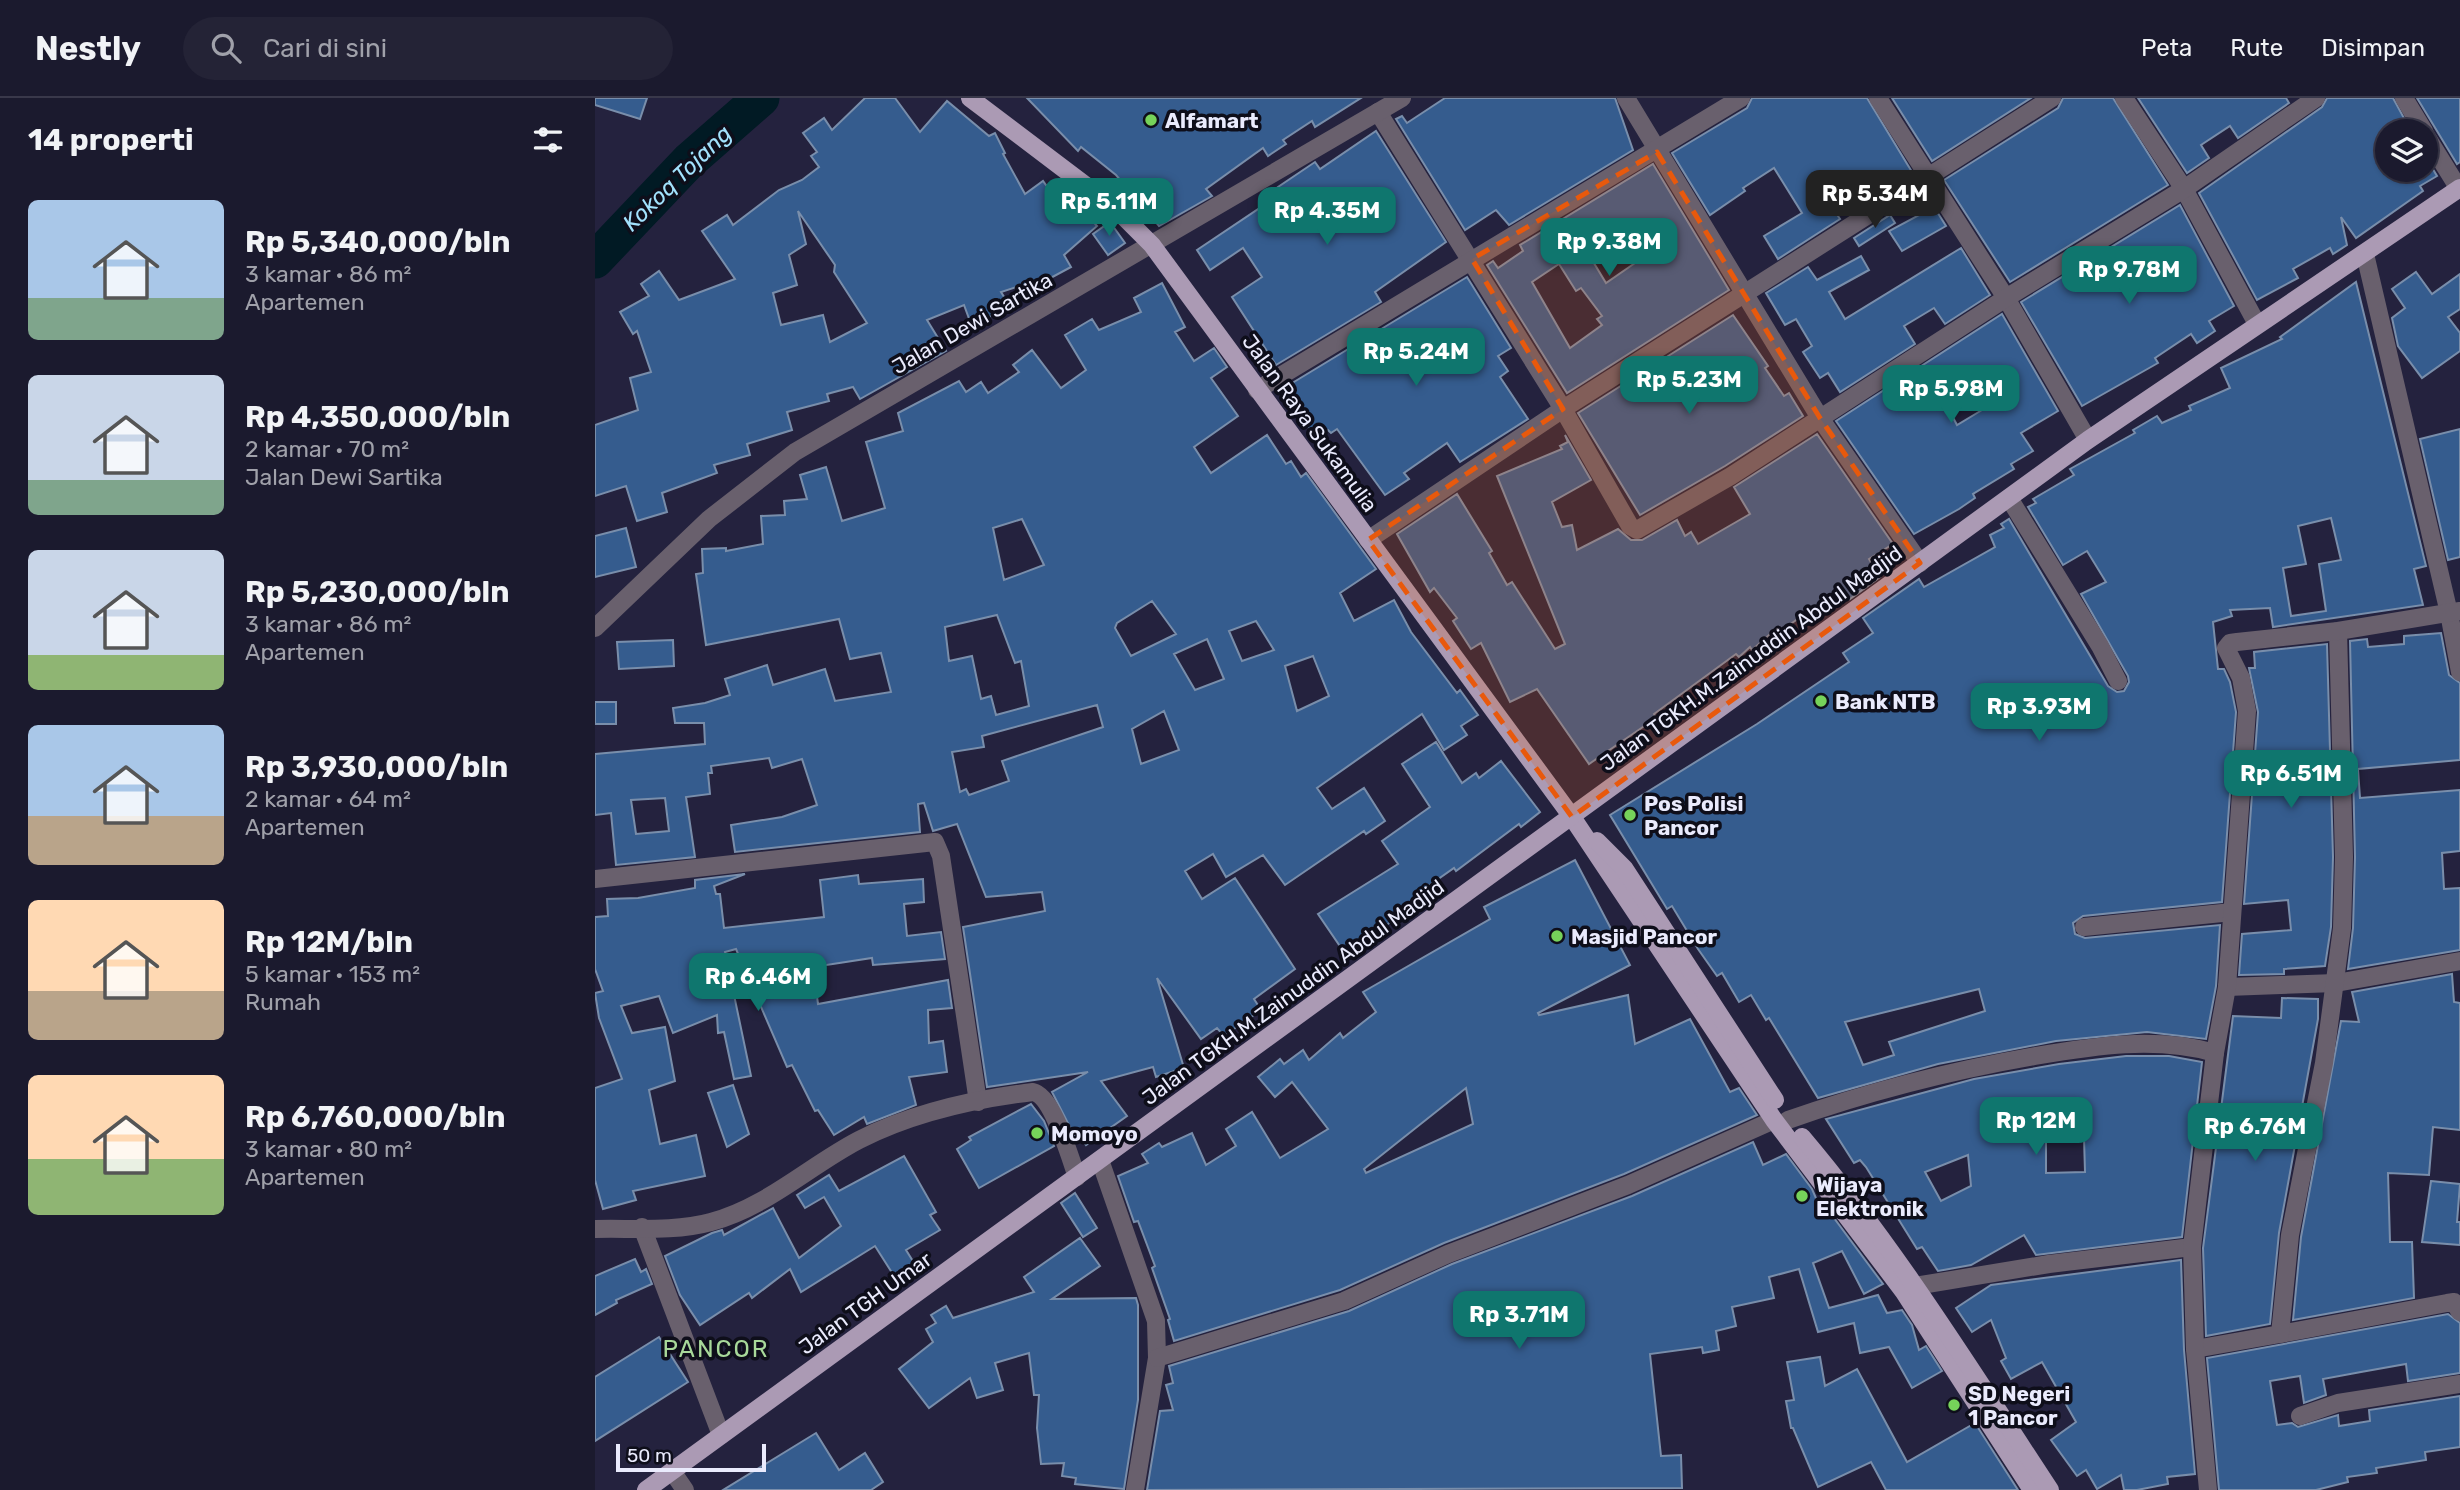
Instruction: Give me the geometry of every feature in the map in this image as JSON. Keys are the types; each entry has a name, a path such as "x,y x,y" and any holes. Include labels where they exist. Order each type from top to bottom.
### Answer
{"main road":[{"name":"Jalan Raya Sukamulia","path":"969,98 1114,206 1152,245 1572,817 1624,868 1781,1120 1835,1186"},
{"name":"Jalan TGKH.M.Zainuddin Abdul Madjid","path":"1077,1177 2088,440 2460,188"},
{"name":"Jalan TGH Umar","path":"646,1490 1077,1177"},
{"path":"1835,1186 1915,1286 2050,1490"},
{"path":"1835,1186 2032,1490"}],"street":[{"name":"Jalan Dewi Sartika","path":"595,628 670,554 769,470 1402,98"},
{"path":"1626,98 1821,418 1920,563"},
{"path":"1257,390 1472,259 1657,152 1741,98"},
{"path":"1878,98 2006,298 2088,440"},
{"path":"1368,540 1563,409 2052,98"},
{"path":"2124,98 2183,189 2257,324"},
{"path":"1378,112 1472,259 1630,526 1637,530 1731,476 2006,298 2183,189 2316,98"},
{"path":"2404,98 2417,119"},
{"path":"2438,153 2460,188"},
{"path":"2365,254 2455,612 2460,671"},
{"path":"2009,498 2100,646 2117,681"},
{"path":"2208,1490 2195,1349 2192,1247 2215,1053 2227,987 2247,711 2241,678 2226,649 2230,643 2338,631 2455,612"},
{"path":"2280,1334 2290,1235 2324,1063 2336,983 2344,889 2338,631"},
{"path":"595,878 935,842 941,856 978,1102"},
{"path":"2084,927 2232,912"},
{"path":"2227,987 2336,983 2460,961"},
{"path":"1157,1358 1344,1301 1448,1254 1628,1185 1781,1120 1907,1081 2102,1045 2172,1045 2215,1053"},
{"path":"595,1229 696,1226 727,1217 782,1191 859,1140 908,1120 978,1102 1023,1094 1040,1095 1050,1108 1077,1177"},
{"path":"1100,1160 1156,1321 1157,1358 1135,1490"},
{"path":"642,1227 721,1435"},
{"path":"1915,1286 2049,1264 2192,1247"},
{"path":"2195,1349 2447,1303 2454,1303 2460,1312"},
{"path":"2300,1416 2337,1403 2460,1384"},
{"path":"672,1471 685,1490"}],"highlighted area":[{"path":"1657,152 1820,418 1920,563 1572,817 1368,540 1563,409 1472,259"}],"building":[{"path":"595,98 647,98 640,119 595,105"},
{"path":"865,98 895,98 920,132 947,101 989,136 995,133 1025,194 1043,181 1066,213 1077,203 1097,226 1064,255 1071,267 1045,281 1044,278 1001,292 1008,303 991,316 971,324 964,305 927,320 946,351 860,399 853,387 827,394 829,401 787,412 792,430 747,444 750,455 714,465 717,473 662,493 667,512 637,521 626,486 595,496 595,425 638,410 630,378 651,372 637,331 633,334 620,312 649,296 641,284 659,271 679,300 735,279 702,231 727,215 733,225 779,190 802,180 819,167 811,156 817,152 803,133 824,118 832,130","holes":["798,211 835,265 834,272 867,323 830,342 823,315 781,325 773,293 797,285 789,255 806,244"]},
{"path":"1027,98 1361,98 1315,127 1312,121 1283,140 1286,144 1268,156 1263,148 1206,189 1212,196 1159,226 1116,175 1081,147 1078,151"},
{"path":"1445,98 1615,98 1633,150 1509,225 1496,210 1465,230 1396,119 1402,116 1407,123"},
{"path":"1752,98 1867,98 1912,172 1865,200 1854,183 1827,200 1840,219 1778,259 1764,236 1802,213 1774,168 1743,188 1745,191 1710,215 1672,153 1747,108"},
{"path":"1892,98 2031,98 1932,161"},
{"path":"2063,98 2113,98 2168,185 2010,282 1944,180 2058,108"},
{"path":"2138,98 2286,98 2289,103 2238,138 2230,126 2201,145 2209,158 2187,173"},
{"path":"2327,98 2393,98 2404,119 2375,119 2375,182 2427,182 2420,186 2423,191 2356,238 2341,217 2347,245 2333,254 2330,248 2293,269 2298,278 2257,300 2199,193 2322,107"},
{"path":"2417,98 2460,98 2460,162 2457,164 2438,133 2438,119 2430,119"},
{"path":"1376,131 1446,242 1375,292 1381,302 1276,365 1232,297 1262,277 1243,248 1210,270 1197,250 1282,193 1278,187 1315,162 1320,169"},
{"path":"1653,164 1729,290 1567,393 1487,265 1493,261 1498,268 1523,251 1520,245","holes":["1610,221 1635,263 1606,283 1580,240","1559,264 1576,291 1581,288 1602,316 1597,319 1602,325 1570,348 1532,282"]},
{"path":"2180,205 2234,306 2209,321 2215,331 2197,343 2191,334 2155,358 2158,363 2082,406 2021,302"},
{"path":"1934,207 1946,226 1902,251 1889,231"},
{"path":"1890,215 1895,223 1859,246 1854,238"},
{"path":"1110,222 1125,243 1108,255 1093,234"},
{"path":"1961,248 1990,295 1945,324 1934,308 1904,326 1915,344 1840,392 1828,373 1820,378 1803,352 1812,346 1796,319 1785,325 1766,293 1808,267 1817,280 1861,256 1869,270 1829,292 1845,319"},
{"path":"2416,272 2432,294 2460,274 2460,309 2448,317 2460,333 2460,351 2422,378 2398,346 2392,318 2405,308 2392,289"},
{"path":"1467,277 1511,348 1498,356 1508,371 1500,377 1528,419 1460,462 1447,443 1404,473 1409,479 1385,495 1337,429 1331,433 1328,430 1315,438 1284,388"},
{"path":"2356,282 2426,566 2414,569 2423,605 2273,627 2270,608 2230,610 2232,616 2213,622 2218,669 2224,669 2230,682 2236,712 2222,902 2083,916 2073,923 2075,934 2085,938 2220,925 2216,986 2206,1039 2147,1032 2056,1041 1938,1064 1818,1098 1769,1018 1766,1020 1751,995 1739,1002 1722,973 1717,976 1698,949 1672,906 1667,909 1610,815 1757,724 1849,662 1843,653 1873,633 1863,618 1919,579 1924,587 1995,547 1990,535 2004,528 2001,524 2009,519 2108,686 2117,692 2124,691 2129,682 2128,676 2081,594 2106,582 2087,551 2063,565 2028,507 2036,503 2033,499 2074,475 2070,469 2135,433 2133,430 2157,416 2162,423 2191,410 2189,406 2230,388 2221,368 2282,339 2280,337","holes":["2331,518 2341,560 2319,564 2326,611 2291,616 2283,568 2306,564 2298,526","1979,989 1985,1011 1889,1042 1894,1055 1863,1065 1845,1022"]},
{"path":"1162,283 1185,327 1175,332 1194,361 1214,348 1227,367 1211,378 1238,416 1194,447 1211,473 1267,435 1286,464 1291,461 1301,477 1306,473 1376,569 1340,593 1354,621 1394,600 1411,632 1457,693 1460,690 1478,715 1461,726 1467,735 1444,750 1422,714 1317,788 1332,809 1364,788 1385,821 1366,834 1364,831 1285,885 1263,855 1226,877 1213,854 1185,871 1202,899 1235,878 1295,969 1254,999 1261,1010 1224,1036 1217,1028 1201,1039 1157,978 1184,1068 1156,1077 1153,1067 1101,1081 1127,1116 1086,1145 1077,1133 1074,1135 1052,1092 1088,1072 987,1087 963,927 1045,911 1042,892 986,897 957,824 933,831 924,803 918,804 920,832 735,852 731,825 782,817 817,805 802,759 772,768 769,758 711,766 712,773 708,773 710,794 686,797 695,857 616,865 611,813 595,815 595,754 705,744 704,723 675,723 673,708 705,703 730,695 725,679 767,665 773,685 825,669 835,701 891,692 881,653 850,659 839,619 706,645 696,574 703,573 702,549 726,548 726,551 763,544 761,516 785,515 784,501 807,499 800,475 826,467 842,521 885,508 866,442 903,431 898,413 959,381 966,392 981,382 988,393 1019,372 1013,365 1032,350 1061,388 1086,370 1065,335 1092,319 1099,330 1141,312 1134,298","holes":["1022,519 1044,565 1004,580 993,528","1152,601 1176,634 1131,656 1115,628 1117,623","997,615 1015,663 1021,661 1029,706 996,715 991,696 981,699 972,656 949,661 945,627","1256,621 1274,650 1242,661 1229,631","1207,639 1224,679 1195,690 1174,654","1313,656 1329,696 1297,711 1285,666","1097,705 1103,727 1002,761 1009,781 969,795 966,789 960,792 952,752 984,747 982,736","1164,711 1179,750 1141,764 1132,729","665,798 669,831 636,834 631,800"]},
{"path":"2002,314 2058,411 2021,433 2033,451 2011,464 2014,469 1973,494 1975,498 1959,509 1914,534 1836,421","holes":["1964,370 1987,407 1957,425 1937,387"]},
{"path":"1733,315 1768,366 1765,368 1784,396 1789,393 1803,416 1725,466 1640,515 1578,413"},
{"path":"2460,429 2460,557 2448,560 2420,439"},
{"path":"1817,434 1893,544 1869,559 1880,577 1850,599 1846,593 1825,606 1822,602 1779,632 1777,628 1752,650 1750,647 1739,657 1736,654 1654,714 1656,718 1589,764 1537,689 1510,702 1481,643 1471,649 1453,621 1457,618 1434,588 1430,592 1397,534 1457,494 1492,551 1489,553 1507,585 1512,582 1555,649 1565,644 1497,476 1562,449 1560,446 1568,442 1565,435 1591,480 1552,502 1562,527 1572,525 1577,550 1618,529 1631,540 1642,540 1677,520 1685,536 1691,532 1698,544 1750,514 1734,487"},
{"path":"626,528 636,567 595,577 595,536"},
{"path":"2441,633 2449,675 2460,683 2460,760 2358,769 2360,798 2460,790 2460,851 2442,853 2444,889 2460,888 2460,950 2348,969 2353,928 2355,857 2350,641 2367,639 2368,647 2404,644 2404,636"},
{"path":"673,640 674,666 619,669 617,642"},
{"path":"2327,644 2333,857 2331,927 2325,966 2284,969 2284,974 2239,975 2242,934 2291,930 2288,900 2244,904 2258,712 2249,668 2255,668 2254,652"},
{"path":"595,702 616,702 616,724 595,724"},
{"path":"1436,742 1462,783 1476,773 1479,778 1501,761 1540,812 1521,827 1519,824 1456,871 1454,868 1417,894 1421,900 1412,906 1414,910 1393,924 1392,921 1346,955 1318,914 1398,864 1382,841 1430,807 1402,764"},
{"path":"1575,860 1630,965 1538,1013 1539,1015 1628,995 1635,1044 1690,1019 1730,1092 1739,1088 1757,1115 1624,1174 1444,1243 1340,1290 1174,1341 1168,1320 1170,1319 1152,1268 1155,1266 1138,1221 1134,1222 1118,1176 1148,1163 1142,1154 1159,1143 1162,1147 1192,1133 1206,1165 1236,1146 1226,1129 1252,1112 1280,1158 1328,1129 1292,1082 1275,1097 1258,1077 1280,1059 1284,1064 1303,1050 1309,1060 1340,1033 1343,1038 1376,1012 1363,992 1490,919 1484,907","holes":["1466,1088 1473,1124 1366,1173 1364,1169"]},
{"path":"745,874 714,886 716,894 720,894 724,928 824,917 820,880 858,875 859,884 923,879 924,902 904,904 907,936 941,932 945,959 873,965 872,958 813,967 818,1004 948,980 952,1008 928,1010 929,1043 943,1041 947,1072 909,1077 916,1105 867,1124 864,1117 834,1135 818,1110 815,1111 792,1065 787,1067 736,949 725,952 751,1076 734,1079 724,1032 718,1033 717,1015 673,1033 659,996 621,1006 632,1033 665,1027 675,1081 649,1090 660,1144 696,1135 705,1176 633,1191 636,1200 603,1209 595,1180 595,1088 622,1079 599,1018 595,993 603,991 595,969 595,917 608,916 607,899 638,898 695,888 695,880"},
{"path":"2452,974 2454,1002 2460,1003 2460,1130 2433,1127 2429,1175 2388,1173 2390,1242 2412,1242 2414,1298 2293,1320 2301,1237 2341,1021 2359,1022 2352,992"},
{"path":"2282,998 2318,999 2318,1019 2279,1233 2270,1324 2206,1336 2203,1248 2233,1016 2281,1018"},
{"path":"2126,1056 2169,1056 2202,1062 2182,1237 2036,1255 2024,1235 1971,1265 1938,1271 1922,1247 1917,1249 1866,1167 1860,1160 1854,1163 1826,1119 1974,1079 2059,1064","holes":["2084,1138 2085,1172 2046,1173 2046,1139","1968,1155 1971,1186 1941,1201 1925,1172"]},
{"path":"733,1085 749,1134 727,1147 708,1093"},
{"path":"1031,1104 1044,1121 1054,1146 979,1188 957,1149 971,1140 969,1137"},
{"path":"1753,1142 1763,1165 1786,1154 1812,1189 1823,1214 1828,1210 1883,1284 1864,1294 1842,1251 1813,1263 1829,1308 1878,1295 1887,1313 1902,1310 1912,1325 1919,1350 1926,1346 1942,1371 1912,1388 1889,1347 1860,1353 1854,1323 1818,1332 1799,1269 1769,1277 1774,1298 1732,1307 1736,1326 1716,1331 1719,1350 1703,1353 1702,1347 1650,1354 1661,1456 1681,1455 1682,1488 1147,1490 1160,1411 1173,1410 1166,1385 1173,1383 1169,1366 1349,1311 1452,1264 1632,1196"},
{"path":"904,1156 936,1212 930,1215 940,1230 906,1250 916,1266 896,1279 875,1246 801,1292 790,1269 752,1298 749,1293 700,1325 680,1295 665,1256 712,1233 722,1230 724,1235 773,1208 799,1258 841,1226 824,1197 805,1208 797,1195 829,1175 839,1191"},
{"path":"2431,1181 2460,1184 2457,1222 2460,1222 2460,1245 2422,1242"},
{"path":"1075,1193 1097,1228 1083,1237 1061,1203"},
{"path":"1080,1238 1100,1266 1052,1299 1136,1298 1138,1305 1138,1400 1124,1489 1075,1484 1076,1478 1062,1476 1064,1463 1041,1464 1037,1428 1039,1395 1034,1395 1029,1353 995,1363 1003,1390 977,1398 970,1378 929,1408 899,1369 933,1342 926,1329 936,1323 931,1315 946,1306 953,1318 1034,1292 1024,1277"},
{"path":"635,1259 641,1272 646,1269 652,1284 616,1300 617,1303 595,1315 595,1276"},
{"path":"2181,1260 2184,1350 2195,1474 2167,1477 2168,1484 2137,1490 2124,1490 2121,1475 2097,1489 2086,1470 2077,1476 2051,1440 2076,1422 2042,1362 2011,1379 2001,1361 2006,1358 1991,1320 1972,1332 1956,1308 1991,1285"},
{"path":"2448,1314 2460,1323 2460,1373 2408,1381 2406,1364 2323,1379 2326,1395 2304,1403 2300,1376 2270,1381 2277,1425 2292,1423 2298,1427 2338,1415 2339,1426 2370,1421 2369,1410 2460,1396 2460,1447 2425,1452 2426,1460 2376,1468 2377,1473 2347,1477 2348,1482 2316,1490 2219,1490 2207,1358"},
{"path":"659,1337 688,1382 595,1441 595,1377"},
{"path":"1820,1357 1825,1386 1857,1369 1907,1462 1975,1423 2018,1490 1886,1490 1871,1462 1818,1487 1791,1428 1786,1401 1794,1400 1787,1362"},
{"path":"816,1433 839,1470 865,1453 883,1482 871,1490 723,1490"}],"waterway":[{"name":"Kokoq Tojang","path":"595,260 689,161 761,98"}],"place":[{"name":"Alfamart","path":"1151,120"},
{"name":"Bank NTB","path":"1821,701"},
{"name":"Pos Polisi Pancor","path":"1630,815"},
{"name":"Masjid Pancor","path":"1557,936"},
{"name":"Momoyo","path":"1037,1133"},
{"name":"Wijaya Elektronik","path":"1802,1196"},
{"name":"SD Negeri 1 Pancor","path":"1954,1405"}],"district":[{"name":"PANCOR","path":"716,1349"}]}
